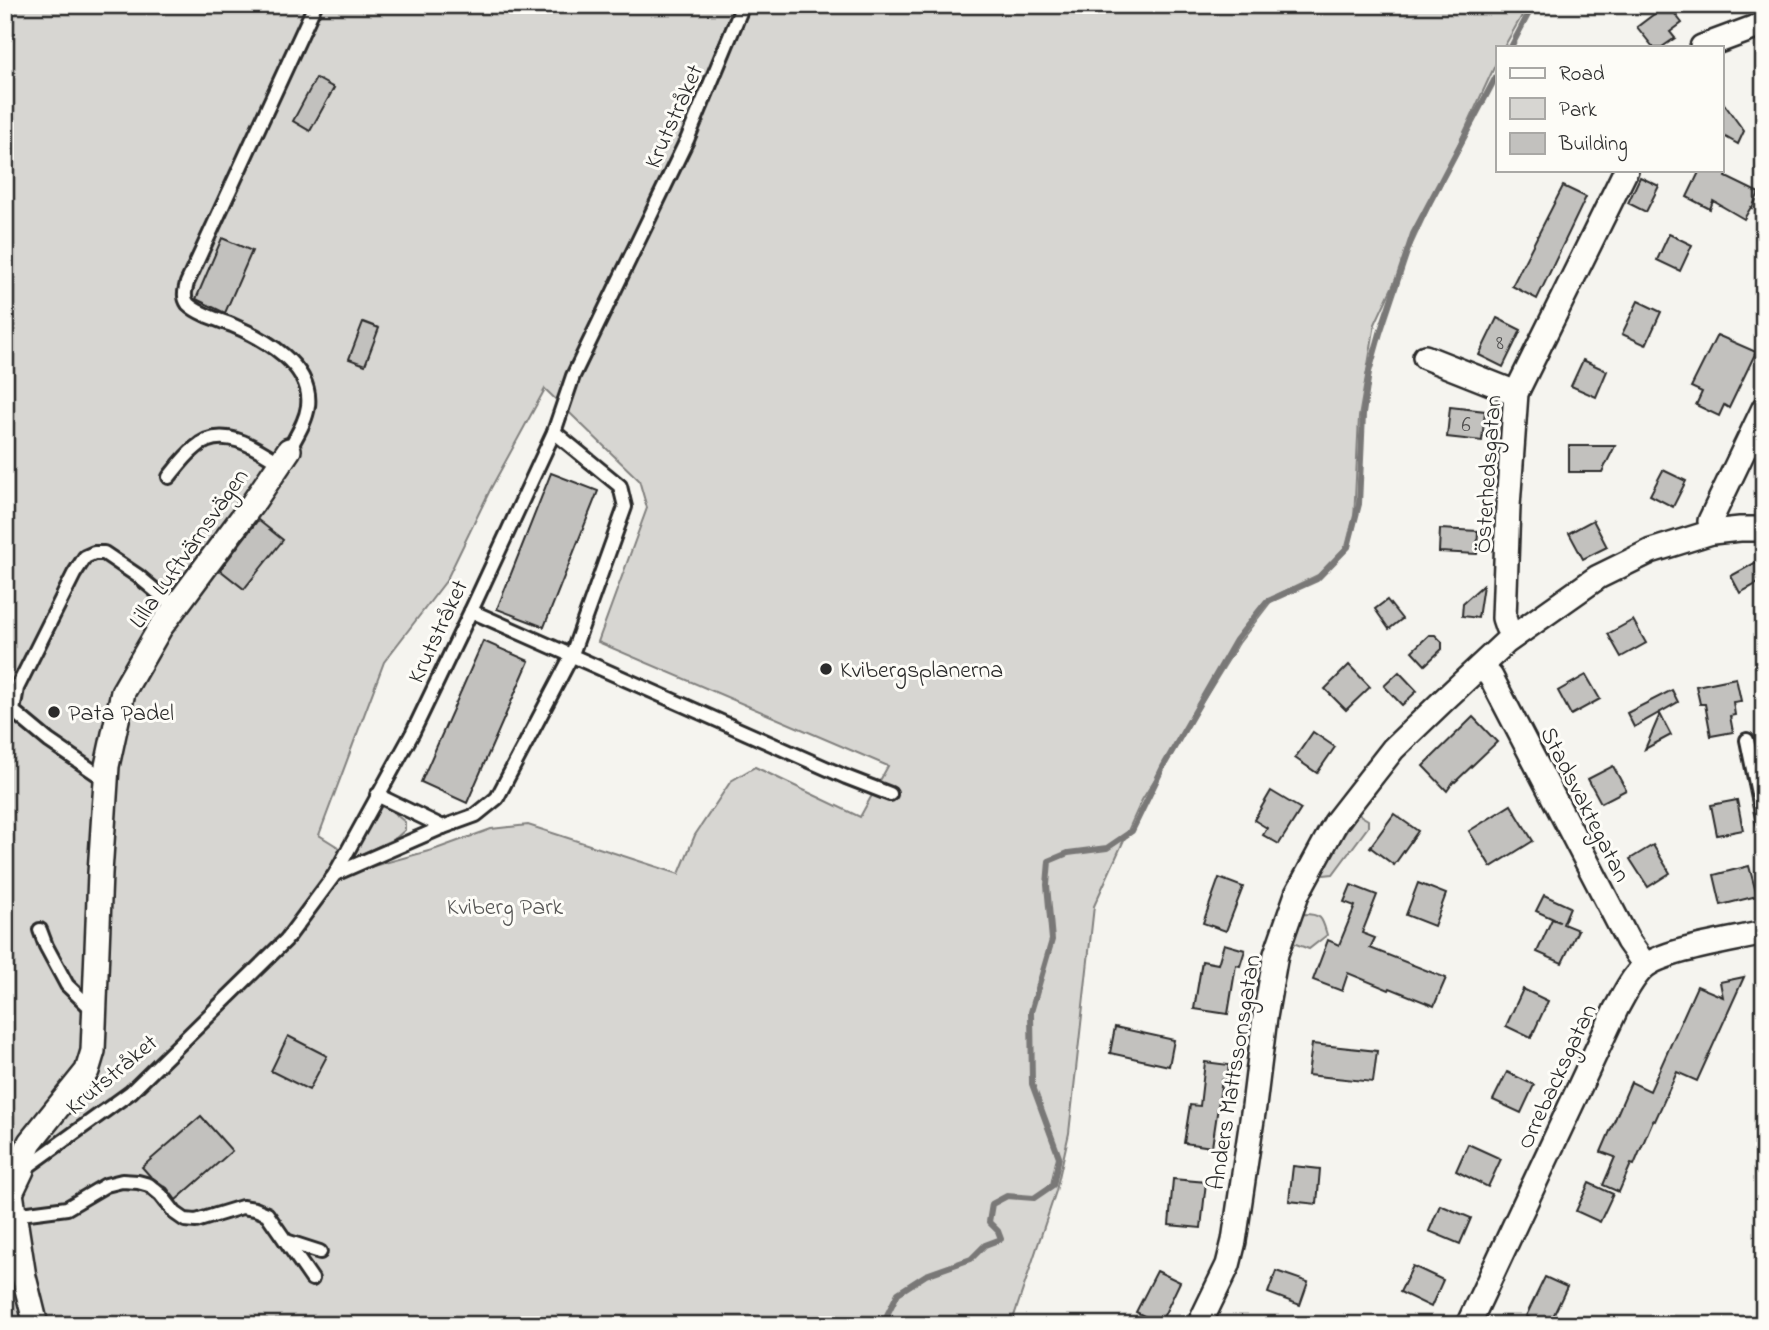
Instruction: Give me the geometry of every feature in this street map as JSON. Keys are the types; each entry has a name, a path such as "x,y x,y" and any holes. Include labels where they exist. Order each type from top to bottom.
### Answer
{"street":[{"path":"1705,46 1764,24"},
{"name":"Österhedsgatan","path":"1515,635 1507,627 1504,618 1516,393 1625,172"},
{"path":"1425,357 1516,393"},
{"path":"1712,531 1710,521 1764,408"},
{"name":"Lilla Luftvärnsvägen","path":"11,1191 30,1142 86,1071 93,1051 107,765 123,692 160,628 285,456"},
{"name":"Anders Mattssonsgatan","path":"1199,1325 1228,1265 1234,1241 1276,954 1297,894 1336,822 1393,749 1481,666 1515,635 1598,577 1651,551 1712,531 1764,528"},
{"name":"Stadsvaktegatan","path":"1481,666 1491,677 1628,941 1645,965"},
{"path":"1645,965 1672,953 1764,933"},
{"name":"Orrebacksgatan","path":"1468,1325 1616,1009 1634,977 1645,965"},
{"path":"11,1191 24,1277 36,1325"}],"lane":[{"name":"Lilla Luftvärnsvägen","path":"285,456 305,419 309,402 306,386 297,368 273,345 236,326 204,314 188,303 184,295 315,5"},
{"name":"Krutstråket","path":"11,1191 131,1092 286,940 335,874 412,734 471,611 554,432 573,376 687,140 743,5"},
{"path":"335,874 476,815 497,798 571,657 625,507 620,486 554,432"},
{"path":"169,477 196,447 208,439 227,437 285,456"},
{"path":"106,780 49,741 13,711 17,688 85,557 104,553 138,576 175,607"},
{"path":"471,611 571,657 890,794"},
{"path":"1746,740 1764,823"},
{"path":"377,795 443,827"},
{"path":"40,930 67,985 95,1012"},
{"path":"11,1191 67,1208 106,1185 122,1181 138,1182 149,1185 185,1220 197,1221 243,1207 255,1209 267,1214 312,1279"},
{"path":"286,1241 320,1252"}],"green space":[{"name":"Kviberg Park","path":"5,5 1528,5 1505,46 1496,46 1496,63 1375,324 1359,417 1354,520 1348,544 1318,575 1276,595 1239,643 1142,800 1094,906 1069,1133 1056,1191 1011,1325 5,1325","holes":["545,389 639,480 647,508 598,642 888,766 860,817 755,767 731,781 695,835 679,874 528,825 491,829 436,849 370,867 319,835 384,662 446,581 491,488"]},
{"path":"379,801 405,822 405,830 396,838 356,857 353,850"},
{"path":"1358,814 1368,820 1368,827 1333,874 1324,875 1322,868"},
{"path":"1303,914 1320,918 1327,935 1309,949 1293,943"}],"building":[{"path":"1666,5 1682,23 1670,32 1675,38 1663,46 1652,46 1637,27"},
{"path":"316,78 334,88 310,131 293,121"},
{"path":"1724,104 1744,131 1738,144 1724,136"},
{"path":"1699,172 1722,172 1727,174 1726,177 1759,193 1744,219 1713,201 1710,209 1687,197"},
{"path":"1640,177 1659,186 1646,212 1628,203"},
{"path":"1563,186 1586,197 1537,299 1512,286"},
{"path":"1669,234 1692,245 1680,271 1657,260"},
{"path":"222,238 252,251 225,313 196,299"},
{"path":"1638,301 1661,312 1646,345 1622,334"},
{"path":"1497,318 1521,330 1503,367 1479,355"},
{"path":"363,322 379,328 365,365 349,359"},
{"path":"1717,335 1756,352 1729,408 1724,405 1719,416 1696,405 1702,392 1691,387"},
{"path":"1583,360 1607,371 1596,397 1571,386"},
{"path":"1450,407 1485,411 1482,441 1447,437"},
{"path":"1569,446 1615,446 1602,472 1569,472"},
{"path":"1663,470 1686,481 1673,507 1650,495"},
{"path":"551,473 598,491 544,627 497,609"},
{"path":"258,520 283,540 244,589 220,570"},
{"path":"1593,520 1607,547 1583,559 1569,533"},
{"path":"1440,529 1478,531 1477,554 1439,552"},
{"path":"1764,558 1764,580 1740,593 1731,576"},
{"path":"1483,585 1478,618 1462,616 1463,603"},
{"path":"1387,600 1402,619 1389,629 1375,609"},
{"path":"1633,620 1646,643 1621,657 1608,634"},
{"path":"1429,635 1435,635 1442,642 1442,649 1425,665 1412,651"},
{"path":"483,641 529,661 467,803 421,782"},
{"path":"1349,665 1370,687 1346,710 1325,689"},
{"path":"1399,672 1417,691 1402,705 1384,686"},
{"path":"1586,675 1600,699 1571,715 1558,691"},
{"path":"1736,678 1741,701 1733,702 1735,715 1730,716 1733,732 1711,736 1705,704 1700,704 1696,686"},
{"path":"1672,690 1678,702 1634,727 1627,713"},
{"path":"1660,714 1671,735 1645,749"},
{"path":"1473,717 1497,742 1454,781 1447,791 1423,766"},
{"path":"1313,732 1335,747 1317,773 1295,758"},
{"path":"1613,766 1626,790 1601,803 1588,779"},
{"path":"1271,791 1301,809 1279,844 1263,835 1267,828 1254,820"},
{"path":"1737,800 1743,830 1717,835 1711,805"},
{"path":"1511,805 1533,841 1491,867 1469,831"},
{"path":"1394,814 1418,831 1394,865 1370,847"},
{"path":"1653,845 1670,873 1648,887 1630,859"},
{"path":"1749,866 1757,896 1721,905 1714,875"},
{"path":"1219,878 1243,887 1226,931 1203,923"},
{"path":"1418,883 1446,894 1434,926 1406,915"},
{"path":"1351,885 1377,895 1362,933 1375,938 1370,948 1446,978 1434,1006 1348,973 1342,991 1313,980 1328,940 1339,945 1355,906 1344,902"},
{"path":"1544,895 1570,907 1563,924 1578,930 1562,963 1537,952 1552,919 1560,922 1536,911"},
{"path":"1224,944 1245,950 1240,966 1236,965 1228,1014 1194,1009 1202,961 1218,964"},
{"path":"1744,977 1697,1081 1677,1072 1619,1192 1603,1185 1615,1157 1601,1152 1631,1082 1650,1091 1697,986 1723,997 1720,982"},
{"path":"1523,989 1548,1001 1531,1038 1506,1026"},
{"path":"1115,1027 1174,1040 1169,1066 1110,1053"},
{"path":"288,1036 327,1056 309,1090 271,1071"},
{"path":"1312,1044 1377,1051 1373,1082 1308,1075"},
{"path":"1205,1062 1229,1065 1227,1080 1222,1080 1212,1147 1184,1143 1190,1105 1200,1106"},
{"path":"1507,1072 1534,1085 1521,1113 1493,1100"},
{"path":"201,1116 232,1151 176,1200 167,1188 142,1167"},
{"path":"1468,1144 1501,1159 1488,1187 1456,1171"},
{"path":"1293,1166 1320,1169 1317,1204 1289,1201"},
{"path":"1173,1179 1206,1182 1201,1228 1169,1225"},
{"path":"1589,1183 1613,1194 1600,1222 1576,1211"},
{"path":"1440,1205 1471,1218 1460,1244 1429,1231"},
{"path":"1413,1266 1443,1280 1431,1307 1400,1292"},
{"path":"1157,1271 1180,1282 1160,1324 1136,1312"},
{"path":"1276,1271 1308,1282 1300,1305 1268,1293"},
{"path":"1545,1277 1567,1287 1549,1325 1526,1316"}],"waterway":[{"path":"1512,46 1533,5"},
{"path":"902,1325 887,1315 898,1293 926,1275 971,1259 985,1245 1001,1239 998,1231 989,1222 992,1204 1007,1196 1034,1198 1053,1185 1059,1157 1032,1084 1031,1012 1052,940 1047,885 1049,861 1068,853 1107,848 1132,831 1163,767 1236,640 1266,602 1317,579 1348,547 1359,504 1363,414 1369,372 1380,333 1413,234 1496,77"}],"place":[{"name":"Kvibergsplanerna","path":"826,669"},
{"name":"Pata Padel","path":"54,712"}]}
